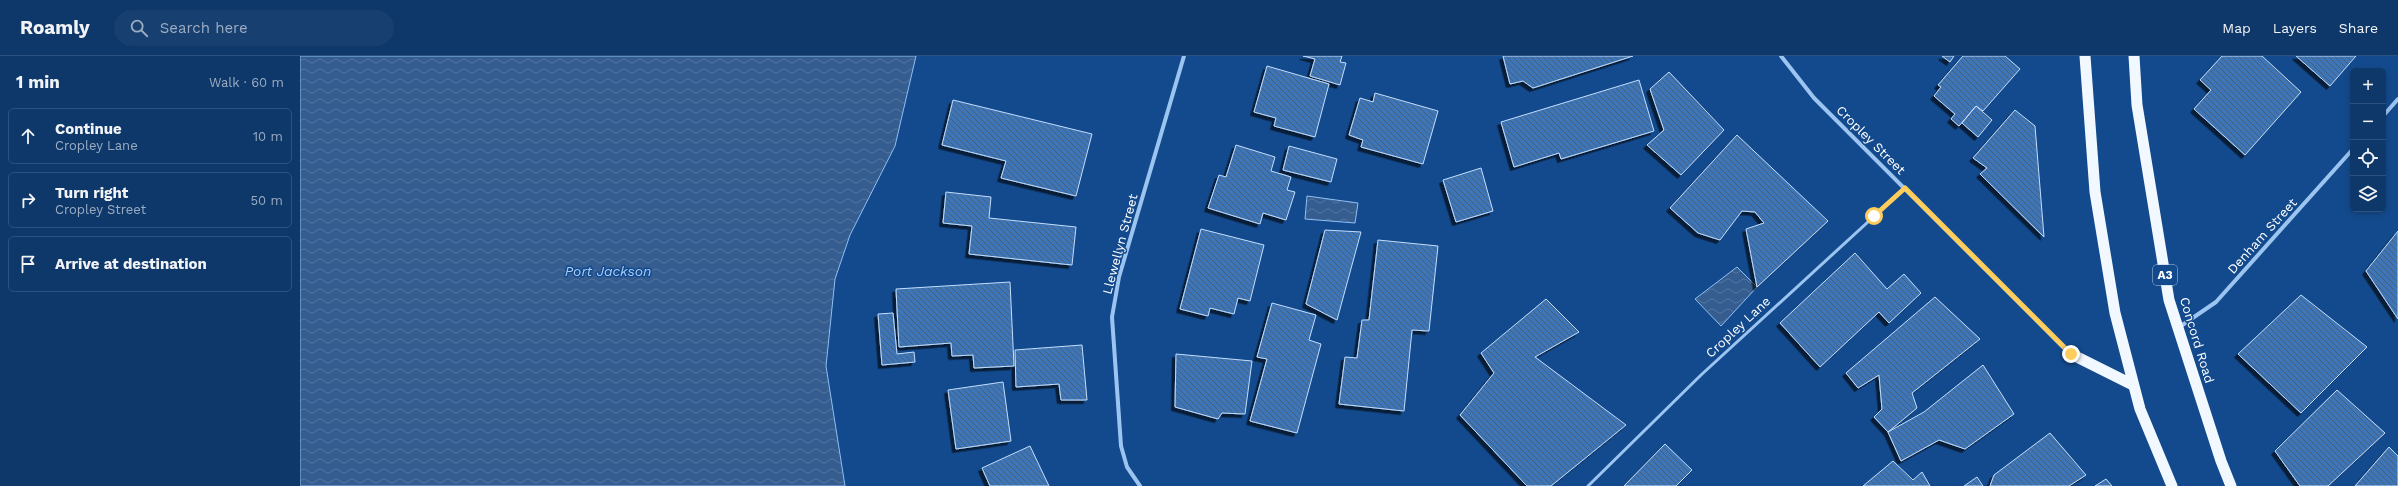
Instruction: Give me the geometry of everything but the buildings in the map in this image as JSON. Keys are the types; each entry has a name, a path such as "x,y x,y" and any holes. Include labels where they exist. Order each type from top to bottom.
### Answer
{"highway":[{"path":"2085,56 2095,192 2115,313 2140,409 2172,486"},
{"name":"Concord Road","path":"2134,56 2140,120 2169,300 2221,461 2231,486"},
{"path":"2071,354 2134,384"}],"street":[{"name":"Llewellyn Street","path":"1140,486 1127,467 1121,446 1112,317 1119,277 1184,56"},
{"name":"Cropley Street","path":"1781,56 1814,98 2071,354"},
{"path":"2386,113 2398,99"},
{"name":"Denham Street","path":"2178,328 2216,302 2350,152"}],"lane":[{"name":"Cropley Lane","path":"1588,486 1701,375 1905,188"}],"water":[{"name":"Port Jackson","path":"300,56 916,56 895,146 850,235 835,279 826,366 845,486 300,486"},
{"path":"1307,196 1358,203 1355,223 1305,219"},
{"path":"1737,267 1757,287 1721,326 1695,299"}],"route":[{"path":"1874,216 1905,188 2071,354"}]}
